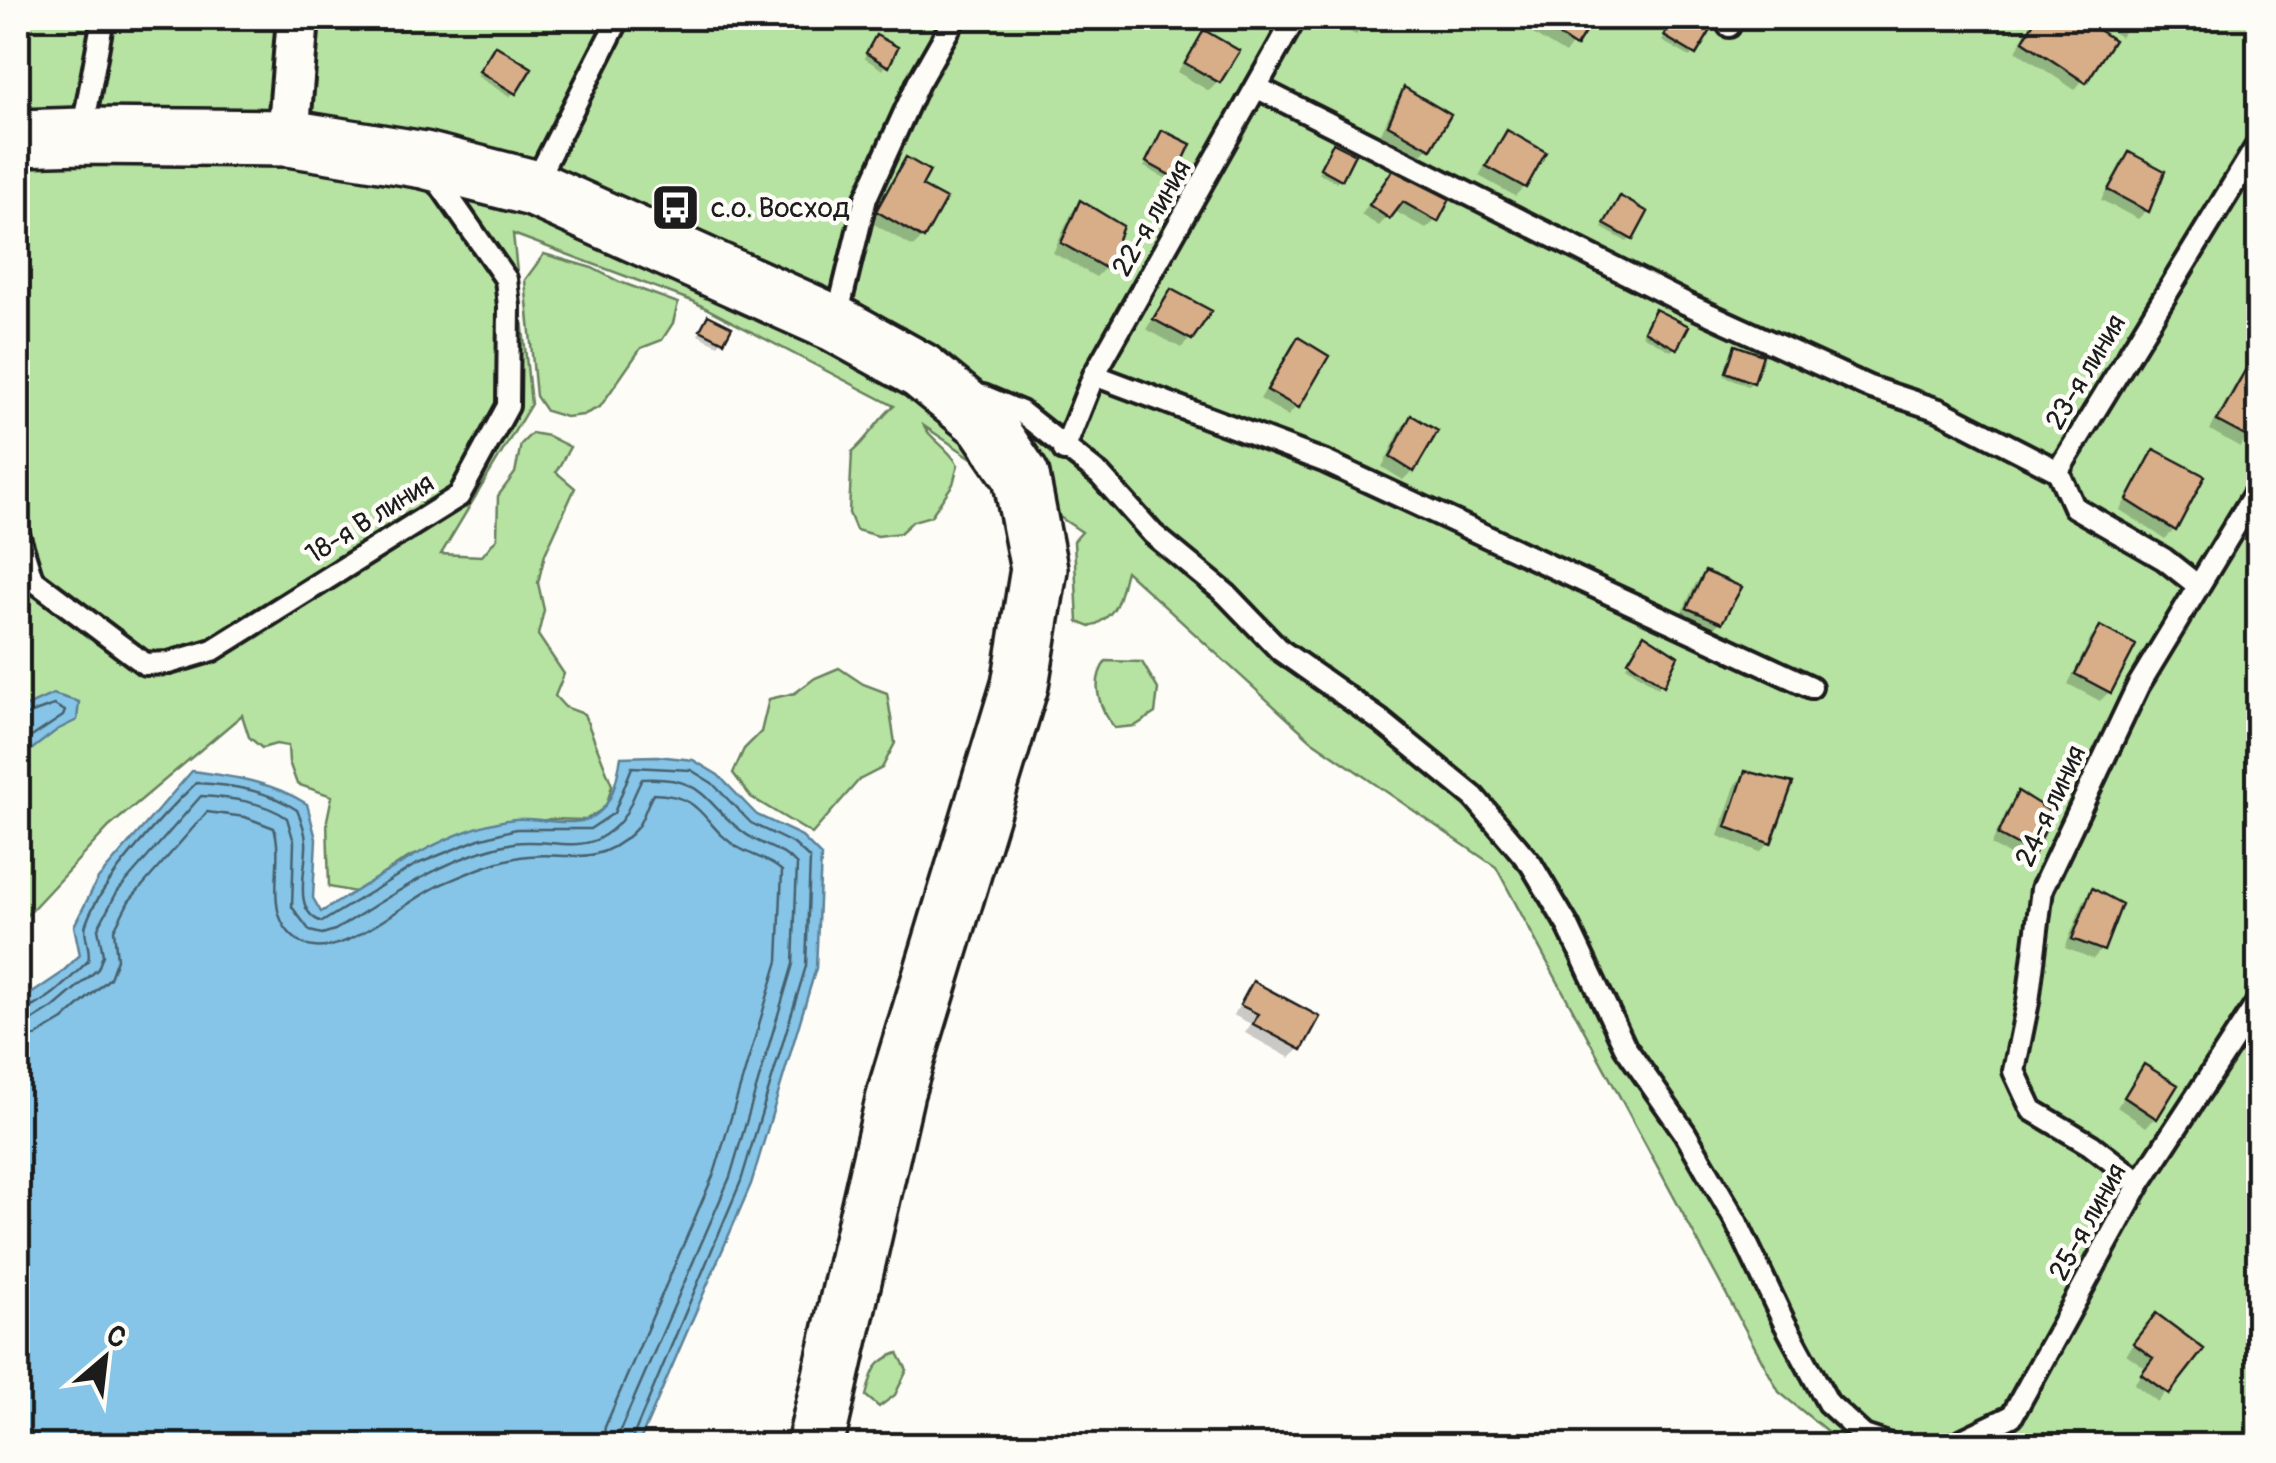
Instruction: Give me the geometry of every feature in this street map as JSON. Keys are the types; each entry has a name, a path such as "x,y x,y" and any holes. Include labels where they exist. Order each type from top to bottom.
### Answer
{"street":[{"path":"288,138 298,18"},
{"path":"18,138 288,138 424,160 532,188 836,324 921,370 985,424 1021,476 1039,568 1020,685 896,1092 819,1431"}],"lane":[{"path":"82,136 103,18"},
{"path":"532,188 619,18"},
{"path":"836,324 866,198 918,84 955,18"},
{"name":"22-я линия","path":"1064,450 1094,375 1296,18"},
{"path":"1258,88 1687,304 1869,387 1939,410 2058,470"},
{"name":"23-я линия","path":"2197,585 2164,558 2074,507 2058,470 2258,144"},
{"name":"18-я В линия","path":"18,534 32,579 145,664 169,663 213,650 459,496 508,406 509,306 506,279 424,160"},
{"path":"921,370 1021,412 1100,475 1152,534 1226,594 1280,650 1381,721 1474,796 1531,864 1568,926 1625,1047 1686,1133 1736,1221 1828,1403 1864,1436 1894,1446"},
{"path":"1094,375 1326,462 1811,687"},
{"name":"24-я линия","path":"2140,1183 2091,1145 2032,1110 2014,1071 2028,1002 2042,889 2138,686 2258,488"},
{"name":"25-я линия","path":"1950,1446 2012,1416 2140,1183 2258,1002"}],"green space":[{"path":"18,18 2258,18 2258,1445 1844,1445 1779,1392 1496,867 1311,740 1126,571 1116,605 1107,617 1090,627 1078,622 1074,541 1082,532 924,426 958,465 953,484 931,516 913,521 900,533 878,536 856,530 849,513 852,452 894,406 692,301 513,234 531,404 441,554 482,556 497,538 498,496 515,473 521,444 532,433 570,447 556,472 575,488 545,554 538,583 544,610 538,635 564,674 555,696 565,707 584,714 612,785 606,807 585,820 550,819 411,856 355,892 329,887 327,820 332,796 297,784 288,746 262,748 249,737 242,715 109,827 26,916 18,836"},
{"path":"544,254 592,268 678,303 673,323 662,340 641,348 600,407 583,415 566,417 546,411 536,396 525,280"},
{"path":"1106,661 1142,662 1158,689 1155,713 1135,726 1115,728 1098,695 1098,678"},
{"path":"839,668 863,684 887,693 895,743 882,768 859,780 812,834 751,797 733,773 744,749 761,732 769,699 795,693 815,678"},
{"path":"898,1353 907,1370 895,1395 879,1407 866,1396 870,1380 879,1364"}],"water":[{"path":"53,694 79,702 77,720 18,760 18,710"},
{"path":"621,757 693,760 718,775 757,815 800,835 821,856 816,968 751,1184 638,1445 18,1445 18,1000 59,975 80,955 74,926 98,879 192,771 266,785 307,804 316,839 313,898 321,912 414,856 464,832 515,819 569,822 594,816 612,794"}],"building":[{"path":"1349,18 1372,18 1367,27"},
{"path":"1531,18 1594,18 1576,47"},
{"path":"1674,18 1696,18 1713,27 1696,55 1664,36"},
{"path":"2036,18 2080,18 2114,40 2086,83 2023,41"},
{"path":"2112,18 2138,18 2131,29"},
{"path":"1204,30 1240,51 1220,83 1185,63"},
{"path":"876,35 898,47 889,67 866,53"},
{"path":"495,45 532,68 516,94 479,71"},
{"path":"1404,87 1451,115 1431,149 1388,125"},
{"path":"1162,130 1191,144 1175,178 1146,162"},
{"path":"1507,130 1546,152 1526,188 1486,166"},
{"path":"1333,143 1355,154 1342,180 1320,168"},
{"path":"2129,152 2165,171 2149,212 2108,190"},
{"path":"906,157 930,171 922,186 946,199 924,239 876,211"},
{"path":"1394,168 1450,199 1438,222 1403,202 1390,219 1369,205"},
{"path":"1620,196 1648,212 1633,240 1604,224"},
{"path":"1080,200 1123,226 1107,269 1061,243"},
{"path":"1171,289 1212,311 1192,340 1153,319"},
{"path":"1655,309 1689,326 1677,349 1644,331"},
{"path":"708,315 732,327 724,342 700,330"},
{"path":"1298,337 1329,356 1299,408 1267,390"},
{"path":"1735,345 1763,355 1754,383 1726,372"},
{"path":"2247,367 2258,373 2258,426 2251,439 2217,421"},
{"path":"1411,415 1438,431 1414,472 1390,457"},
{"path":"2154,449 2205,476 2176,531 2127,500"},
{"path":"1705,571 1742,587 1722,623 1687,608"},
{"path":"2100,626 2136,645 2111,693 2075,674"},
{"path":"1644,634 1678,656 1664,686 1628,661"},
{"path":"1745,771 1793,783 1771,844 1726,827"},
{"path":"2018,791 2053,813 2034,854 1998,835"},
{"path":"2092,888 2122,904 2104,951 2072,939"},
{"path":"1253,981 1320,1017 1302,1050 1253,1024 1258,1014 1240,1005"},
{"path":"2144,1064 2178,1085 2157,1119 2124,1097"},
{"path":"2156,1313 2204,1349 2169,1394 2141,1374 2153,1358 2133,1343"}],"place":[{"name":"с.о. Восход","path":"676,208"}]}
